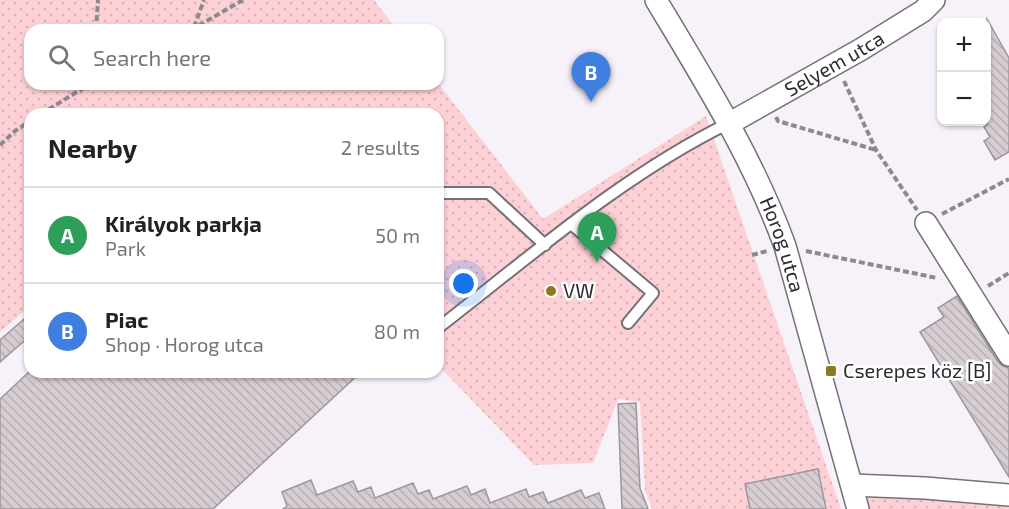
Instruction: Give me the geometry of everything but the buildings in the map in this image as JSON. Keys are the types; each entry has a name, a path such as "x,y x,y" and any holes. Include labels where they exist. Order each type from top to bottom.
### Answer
{"street":[{"name":"Horog utca","path":"656,0 730,123 771,206 785,246 858,509"},
{"name":"Selyem utca","path":"730,123 836,64 923,11 934,0"},
{"path":"926,223 1009,356"},
{"path":"852,485 1009,495"}],"lane":[{"path":"444,323 571,224 698,138 730,123"},
{"path":"444,193 489,193 545,245"},
{"path":"571,224 653,293 628,323"}],"path":[{"path":"96,24 98,0"},
{"path":"196,24 204,0"},
{"path":"202,24 243,0"},
{"path":"836,64 876,150 926,223 1009,179"},
{"path":"51,108 80,90"},
{"path":"768,103 778,121 876,150"},
{"path":"0,145 24,125"},
{"path":"752,255 785,246 964,283"},
{"path":"1001,278 1009,280"}],"shaded area":[{"path":"0,0 374,0 392,24 24,24 24,90 443,90 543,219 706,116 841,509 652,509 645,490 640,402 618,399 593,463 534,465 444,371 444,108 24,108 24,311 0,332"},
{"path":"852,485 1009,495 1009,509 858,509"}],"place":[{"name":"Piac","path":"591,102"},
{"name":"Királyok parkja","path":"597,262"},
{"name":"VW","path":"551,291"},
{"name":"Cserepes köz [B]","path":"831,371"}]}
